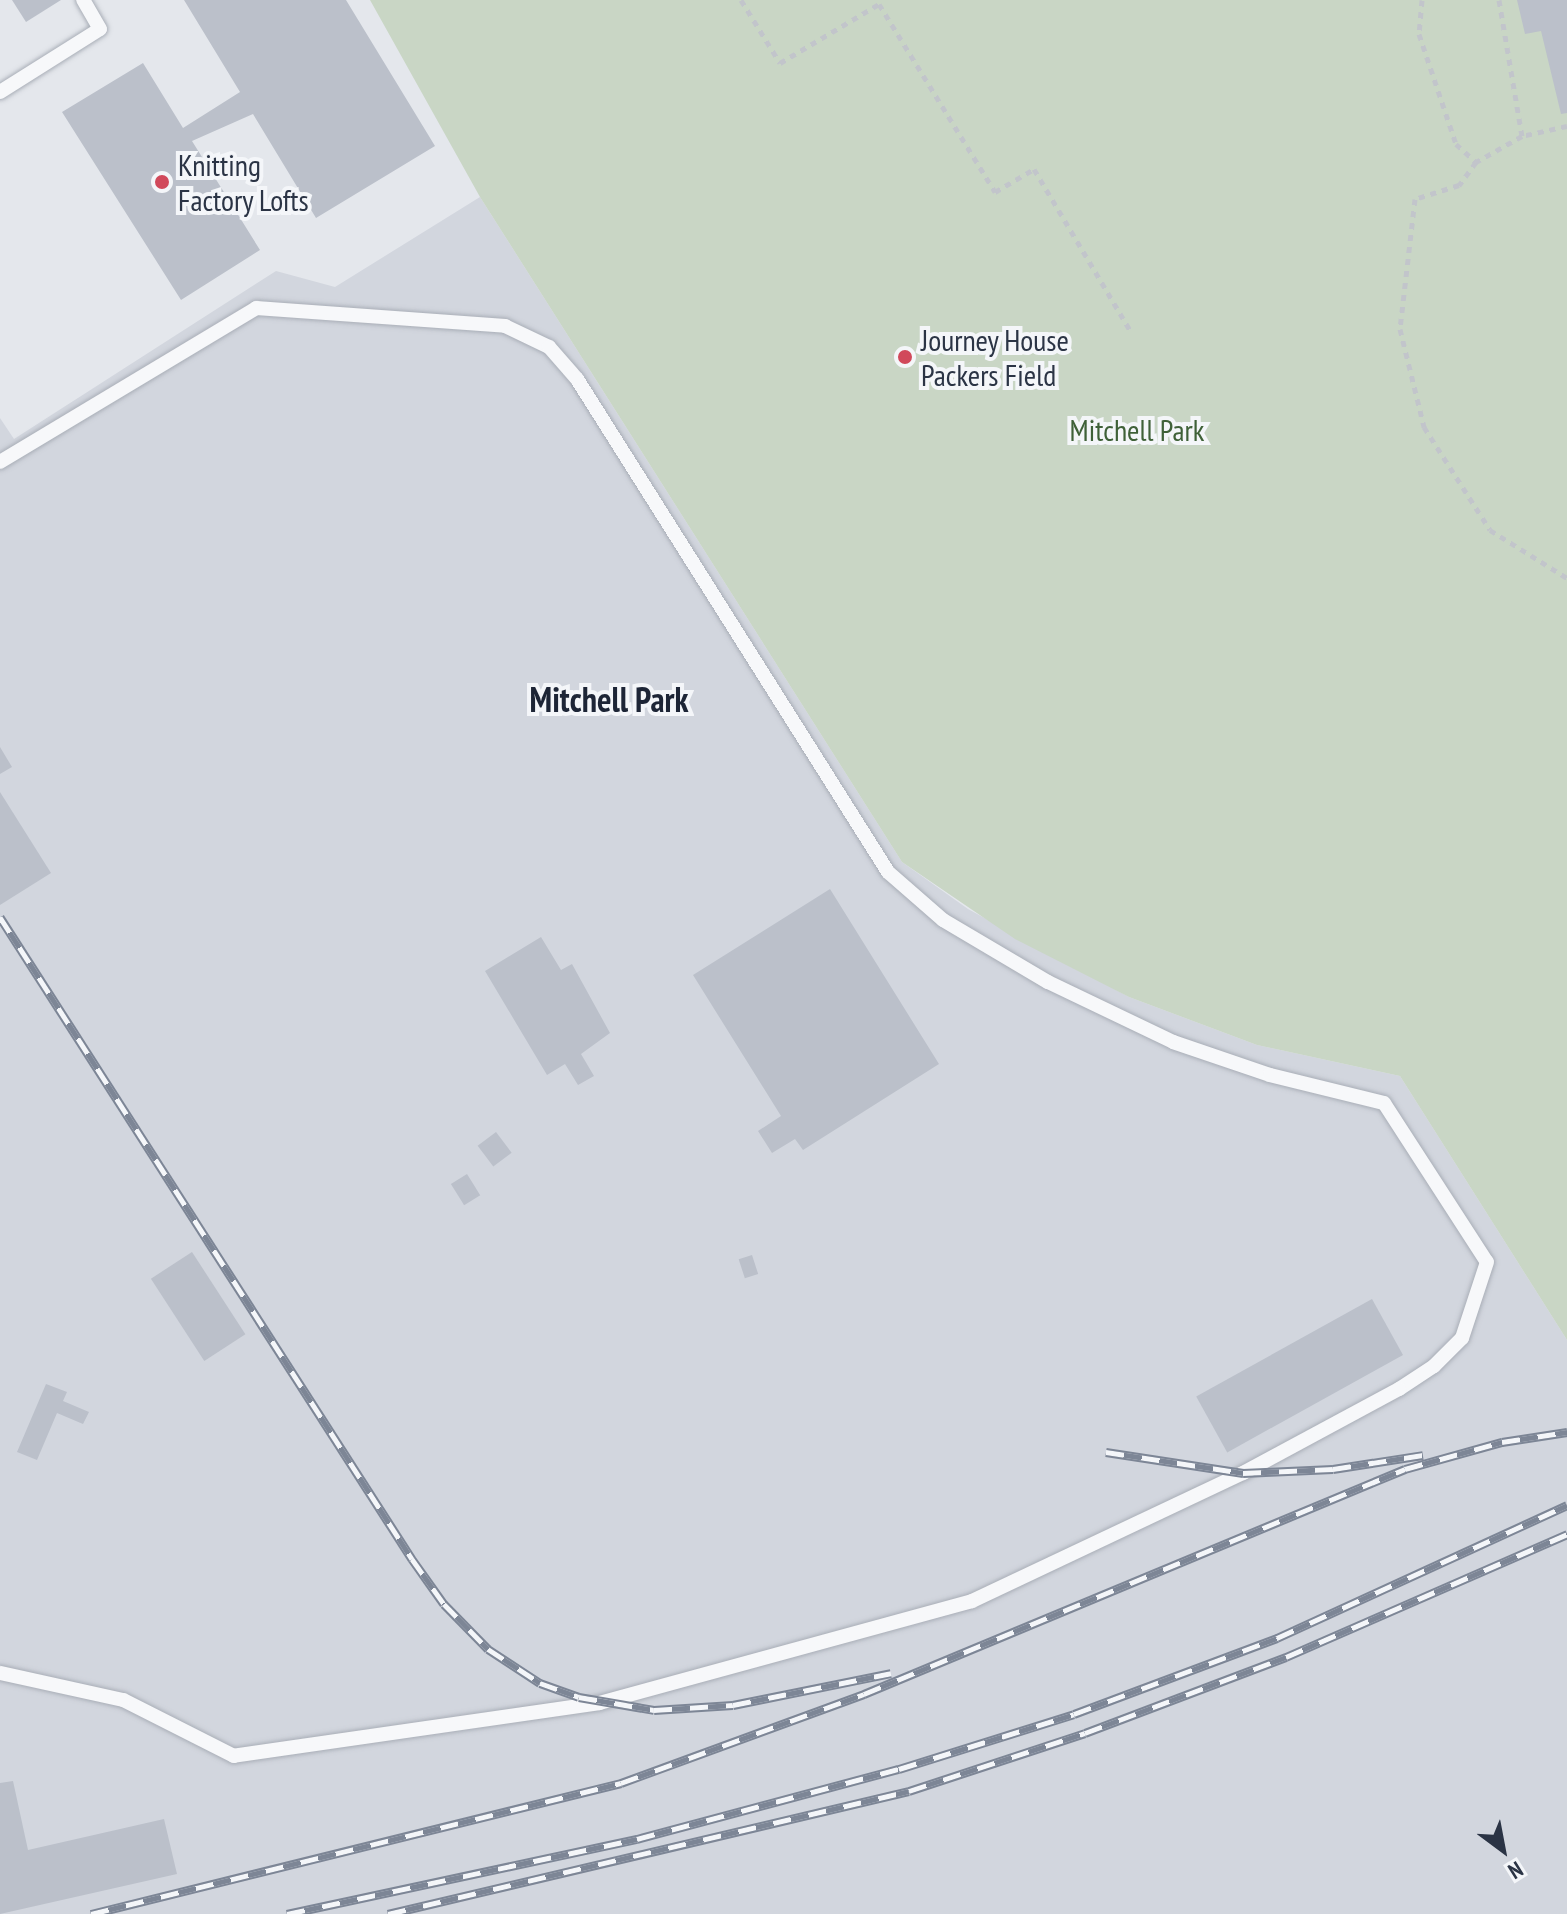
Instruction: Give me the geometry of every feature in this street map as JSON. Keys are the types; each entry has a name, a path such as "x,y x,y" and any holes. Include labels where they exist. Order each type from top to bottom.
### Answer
{"lane":[{"path":"0,92 100,29 83,0"},
{"path":"0,462 256,308 505,326 549,347 577,379 888,872 943,920 1048,982 1173,1042 1270,1075 1384,1103 1487,1262 1462,1338 1434,1366 1399,1389 1243,1473 957,1605 600,1703 234,1756 123,1700 0,1673"}],"path":[{"path":"741,0 780,63 879,4 995,192 1034,169 1131,332"},
{"path":"1422,0 1419,34 1456,144 1476,162"},
{"path":"1499,0 1522,136"},
{"path":"1567,126 1522,136 1476,162 1459,185 1415,199 1400,329 1424,427 1490,530 1567,578"}],"shaded area":[{"path":"480,197 902,862 968,909 1129,997 1257,1045 1400,1076 1567,1340 1567,1914 0,1914 0,418 14,439 276,271 335,287"}],"green space":[{"name":"Mitchell Park","path":"370,0 1567,0 1567,1340 1400,1076 1257,1045 1129,997 1015,939 902,862 480,197"}],"building":[{"path":"12,0 61,0 26,22"},
{"name":"Knitting Factory Lofts","path":"184,0 346,0 435,146 316,218 253,114 192,141 260,250 181,300 62,112 143,63 183,128 240,92"},
{"path":"1517,0 1567,0 1567,113 1561,114 1541,31 1525,34"},
{"path":"0,747 12,767 0,774"},
{"path":"0,792 51,873 0,905"},
{"path":"830,889 939,1064 803,1150 795,1139 772,1153 758,1131 781,1116 693,975"},
{"path":"541,937 561,970 572,964 610,1033 581,1054 594,1076 578,1085 565,1064 547,1075 485,971"},
{"path":"496,1132 512,1153 493,1167 478,1146"},
{"path":"467,1174 480,1195 464,1205 451,1184"},
{"path":"192,1252 245,1334 204,1361 151,1279"},
{"path":"752,1255 758,1274 745,1278 739,1259"},
{"path":"1372,1299 1403,1355 1227,1452 1196,1396"},
{"path":"46,1384 67,1392 63,1401 89,1412 83,1424 57,1413 37,1460 17,1452"},
{"path":"13,1781 28,1850 164,1819 177,1874 0,1914 0,1783"}],"railway":[{"path":"0,917 412,1559 444,1604 488,1649 540,1683 579,1697 654,1710 733,1705 891,1673"},
{"path":"91,1914 621,1783 864,1694 1405,1469 1502,1442 1567,1432"},
{"path":"1106,1452 1243,1473 1333,1469 1423,1455"},
{"path":"287,1914 637,1839 899,1769 1074,1714 1277,1638 1567,1505"},
{"path":"388,1914 909,1791 1085,1733 1286,1657 1567,1534"}],"place":[{"name":"Knitting Factory Lofts","path":"162,182"},
{"name":"Journey House Packers Field","path":"905,357"}],"district":[{"name":"Mitchell Park","path":"609,700"}]}
